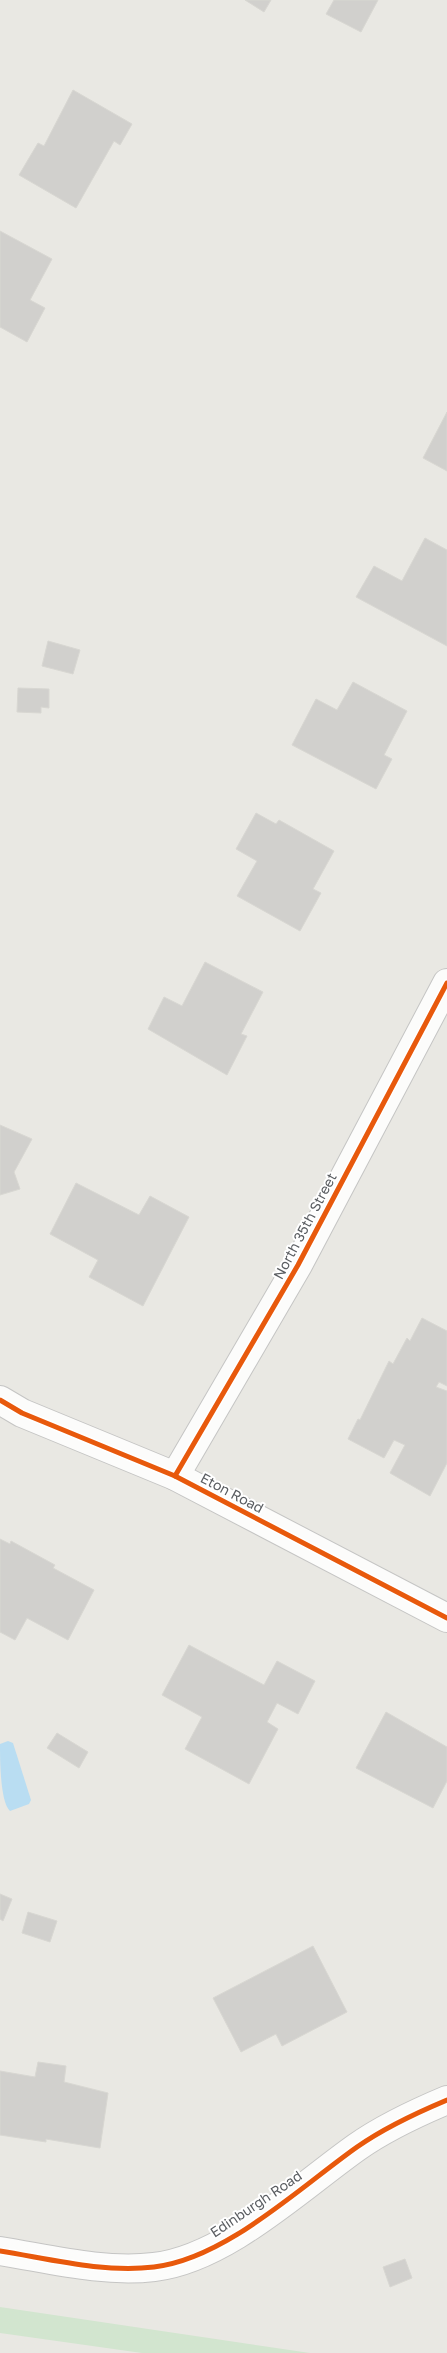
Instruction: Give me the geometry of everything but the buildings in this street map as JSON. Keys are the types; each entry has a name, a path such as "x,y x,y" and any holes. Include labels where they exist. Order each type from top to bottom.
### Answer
{"street":[{"name":"North 35th Street","path":"175,1476 298,1265 447,983"},
{"name":"Eton Road","path":"7,1411 175,1476 447,1618"},
{"name":"Edinburgh Road","path":"0,2251 113,2269 155,2267 203,2253 240,2232 359,2146 422,2110 447,2100"}],"green space":[{"path":"0,2307 310,2353 142,2353 0,2333"}],"water":[{"path":"8,1741 13,1743 31,1800 29,1804 10,1811 2,1790 0,1760 0,1744"}],"cycle path":[{"path":"175,1476 298,1265 447,983"},
{"path":"0,1400 22,1413 175,1476 447,1618"},
{"path":"0,2251 96,2267 154,2267 181,2261 208,2251 234,2236 286,2201 378,2133 447,2100"}]}
